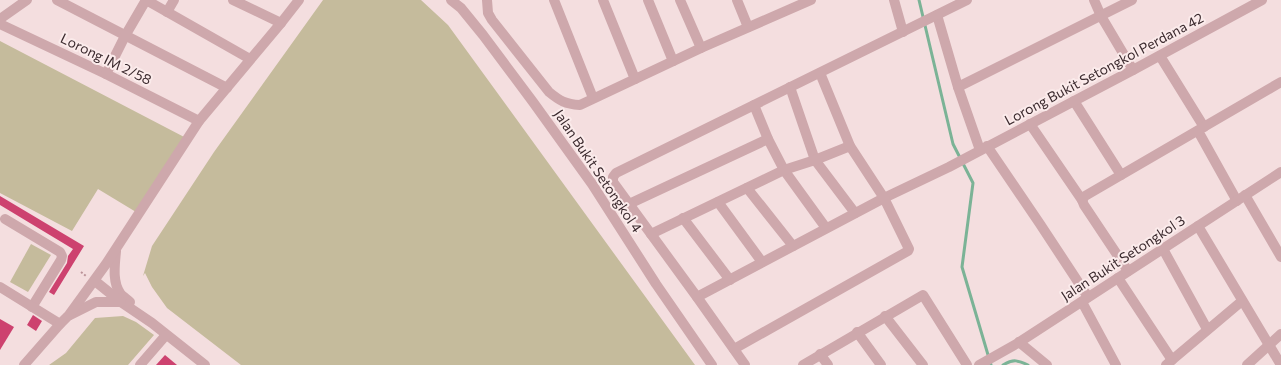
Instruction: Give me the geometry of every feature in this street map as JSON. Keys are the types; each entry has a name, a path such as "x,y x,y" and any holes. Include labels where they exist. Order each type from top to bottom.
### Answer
{"street":[{"path":"0,19 27,0"},
{"path":"57,0 226,88"},
{"path":"106,74 125,36 146,0 250,59"},
{"path":"167,12 174,0"},
{"path":"233,0 281,23"},
{"path":"24,365 69,315 116,251 199,121 299,0"},
{"name":"Jalan Bukit Setongkol 4","path":"451,0 461,8 483,35 592,184 656,284 712,365"},
{"path":"487,0 488,13 492,20 549,92 559,100 568,104 580,104 748,27 788,5 811,0"},
{"path":"554,0 593,98"},
{"path":"603,0 635,79"},
{"path":"648,0 673,61"},
{"path":"680,0 701,48"},
{"path":"737,0 748,27"},
{"path":"894,0 906,30"},
{"path":"745,365 697,296 612,182 613,176 616,173 967,0"},
{"path":"1094,0 1101,16 1133,70"},
{"path":"958,87 1132,0"},
{"name":"Lorong Bukit Setongkol Perdana 42","path":"697,296 884,198 949,167 1160,56 1262,0"},
{"path":"936,16 958,87 982,149 1040,224 1085,300 1116,365"},
{"name":"Lorong IM 2/58","path":"0,24 106,74 199,121"},
{"path":"1160,56 1241,198 1281,258"},
{"path":"734,350 908,251 908,247 884,198 850,146 820,72"},
{"path":"1082,200 1085,196 1281,82"},
{"path":"790,87 815,160 855,213"},
{"path":"1074,101 1121,175"},
{"path":"754,105 768,139 784,170 826,228"},
{"path":"1030,124 1128,271"},
{"path":"629,204 768,139"},
{"path":"651,234 784,170 850,146"},
{"name":"Jalan Bukit Setongkol 3","path":"982,364 1085,300 1281,172"},
{"path":"747,188 793,246"},
{"path":"718,202 762,262"},
{"path":"683,218 730,280"},
{"path":"2,221 60,252 62,256 32,307"},
{"path":"1198,226 1281,365"},
{"path":"1163,249 1207,329"},
{"path":"116,251 115,277 120,293 166,335 205,365"},
{"path":"1118,278 1169,362 1242,301"},
{"path":"94,281 152,323"},
{"path":"0,287 60,324"},
{"path":"803,365 857,332 923,295 967,365"},
{"path":"69,315 96,302 121,302"},
{"path":"885,316 923,365"},
{"path":"857,332 881,365"},
{"path":"1247,365 1281,334"},
{"path":"140,365 166,335"},
{"path":"1018,343 1047,365"},
{"path":"820,354 828,365"}],"shaded area":[{"path":"323,0 421,0 448,25 695,365 241,365 167,308 152,287 145,273 143,276 152,246 214,152"},
{"path":"0,41 188,139 136,212 98,189 72,231 0,193"},
{"path":"31,244 51,255 28,292 10,282"},
{"path":"123,316 136,322 154,335 128,365 49,365 66,353 95,318"}],"building":[{"path":"0,196 84,246 54,295 49,292 67,263 68,256 73,249 0,205"},
{"path":"33,315 42,321 36,331 27,325"},
{"path":"0,319 14,327 0,350"},
{"path":"165,355 177,365 156,365"}],"waterway":[{"path":"919,0 953,144 973,183 962,267 991,365"},
{"path":"1003,365 1016,361 1028,365"}]}
